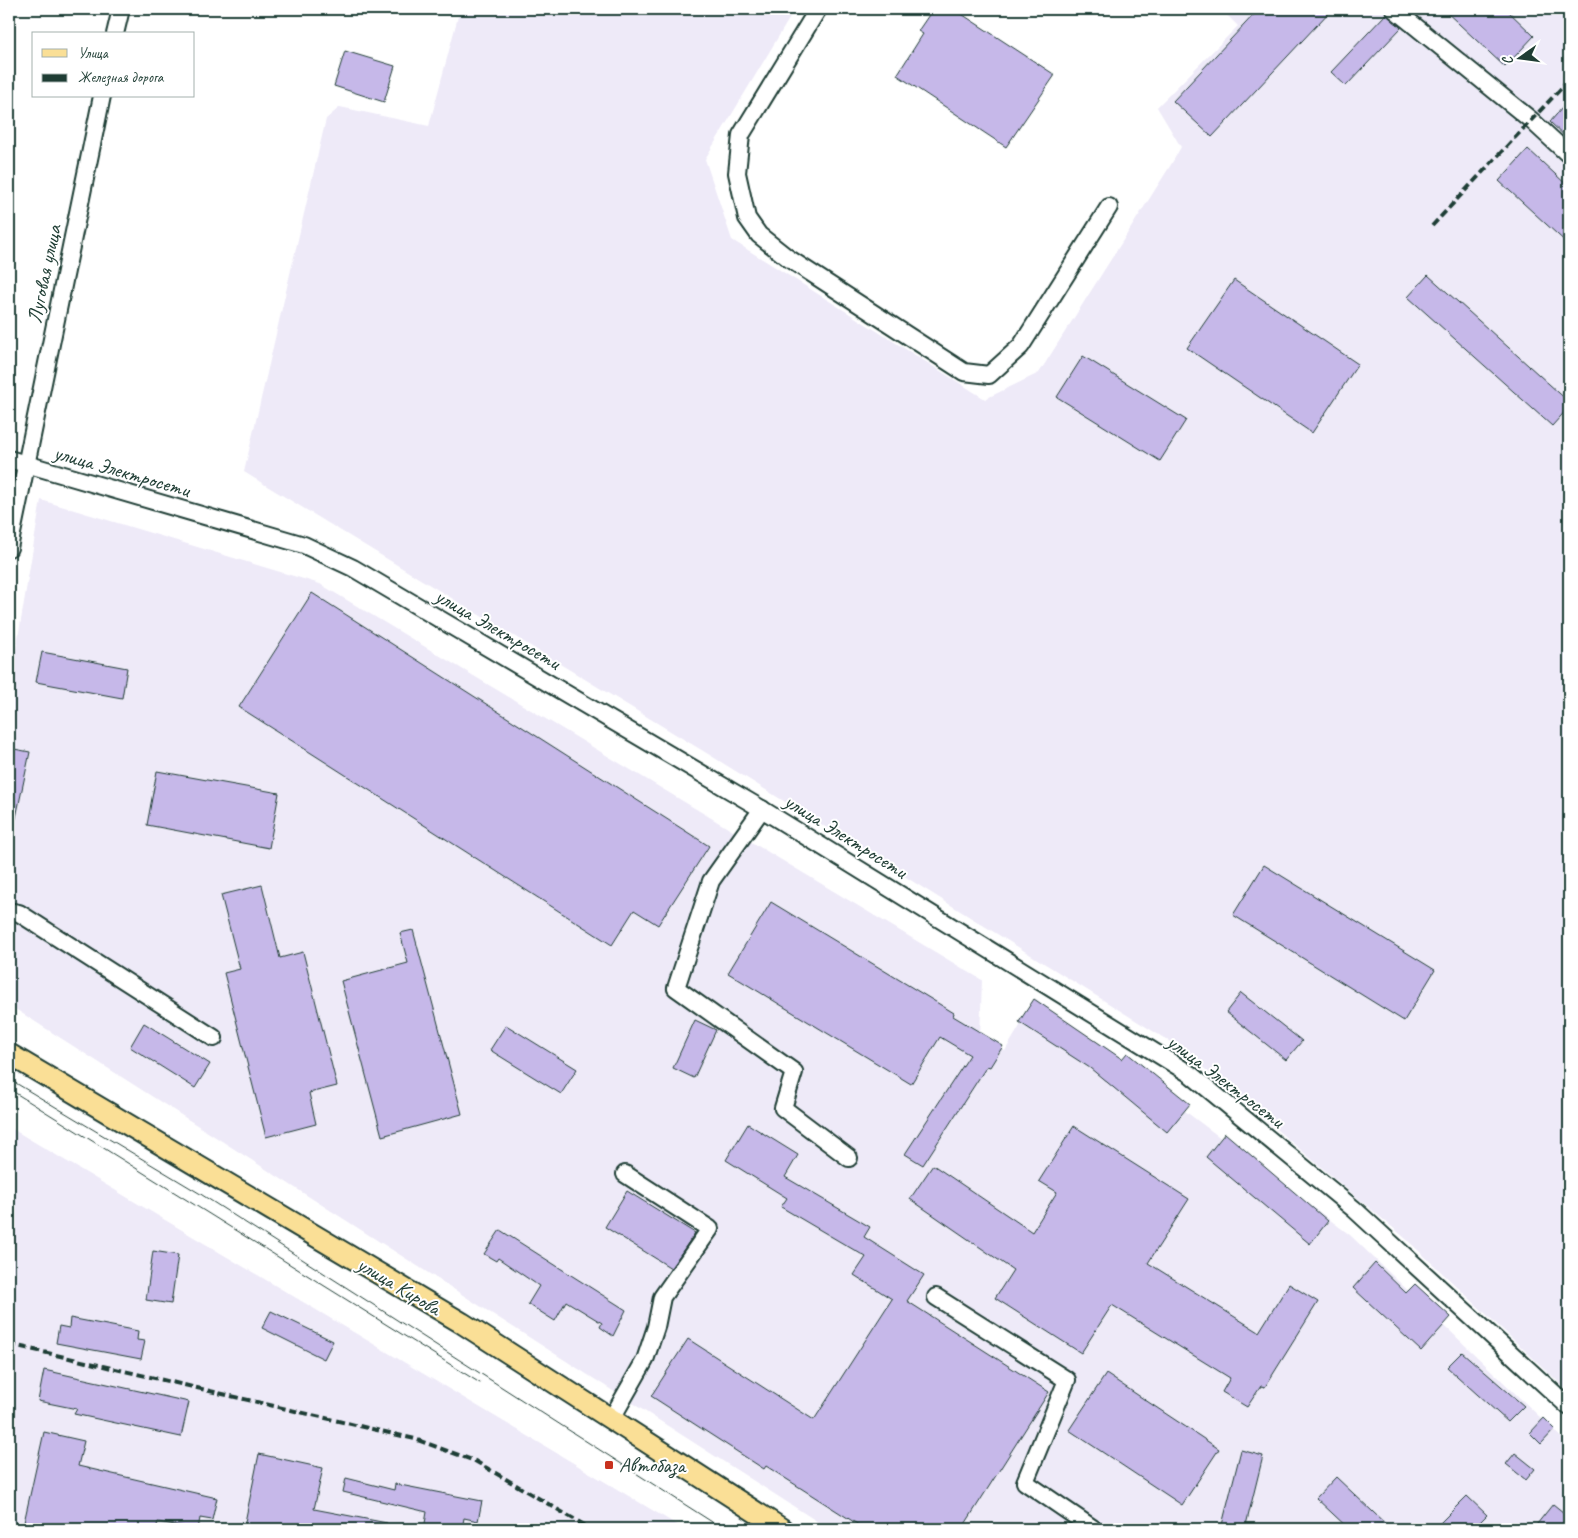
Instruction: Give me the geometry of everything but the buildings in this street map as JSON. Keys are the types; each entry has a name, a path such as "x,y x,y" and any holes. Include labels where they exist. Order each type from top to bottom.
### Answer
{"main road":[{"name":"улица Кирова","path":"9,1054 462,1323 782,1529"}],"street":[{"path":"115,32 121,9"},
{"path":"818,9 741,135 738,173 747,218 758,235 788,258 964,372 989,375 1021,346 1109,207"},
{"path":"1394,9 1531,120 1569,155"},
{"name":"Луговая улица","path":"9,548 102,98"},
{"name":"улица Электросети","path":"9,459 26,466 304,545 353,568 762,809 1190,1074 1354,1209 1569,1407"},
{"path":"762,809 712,881 676,988 794,1072 783,1108 849,1158"},
{"path":"9,911 19,914 214,1038"},
{"path":"612,1418 645,1360 656,1327 662,1297 710,1229 625,1174"},
{"path":"936,1297 1067,1380 1025,1482 1094,1529"}],"shaded area":[{"path":"460,9 795,9 705,159 732,240 985,399 1039,373 1172,163 1181,147 1157,107 1238,26 1225,13 1229,9 1569,9 1569,1392 1405,1238 1180,1048 713,757 244,472 326,119 340,107 429,126"},
{"path":"41,500 320,584 982,980 980,1039 1005,1051 1036,999 1350,1235 1569,1445 1569,1529 829,1529 9,1005 9,692"},
{"path":"9,1127 684,1529 9,1529"}],"tram line":[{"path":"9,1079 199,1193 723,1529"},
{"path":"9,1089 480,1383"}],"railway":[{"path":"1432,226 1569,80"},
{"path":"9,1344 415,1439 475,1461 591,1529"}],"place":[{"name":"Автобаза","path":"609,1465"}]}
